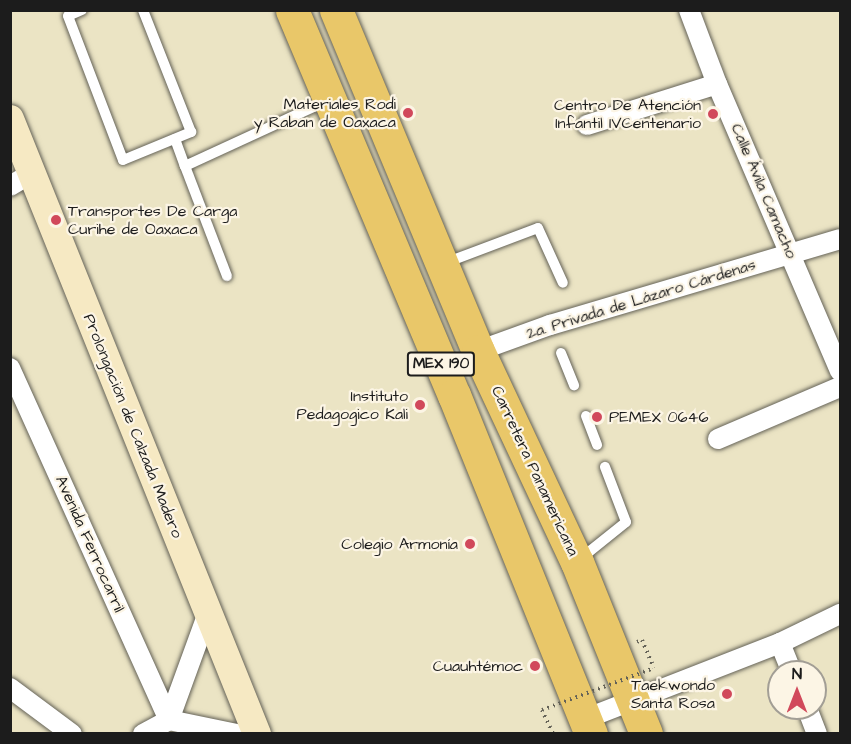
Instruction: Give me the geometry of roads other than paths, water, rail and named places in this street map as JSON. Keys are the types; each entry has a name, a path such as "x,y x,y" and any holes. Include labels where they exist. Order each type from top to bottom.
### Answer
{"highway":[{"name":"MEX 190","path":"292,10 454,395 588,726"},
{"name":"Carretera Panamericana","path":"336,10 478,351 578,562 646,734"}],"street":[{"name":"Calle Ávila Camacho","path":"689,10 717,84 840,371"},
{"path":"587,125 717,84"},
{"name":"Prolongación de Calzada Madero","path":"10,118 21,179 208,613 257,734"},
{"name":"2a. Privada de Lázaro Cárdenas","path":"478,351 840,239"},
{"name":"Avenida Ferrocarril","path":"10,368 169,720"},
{"path":"718,439 840,387"},
{"path":"169,720 208,613"},
{"path":"588,726 633,700 780,643 840,614"},
{"path":"780,643 787,660"},
{"path":"10,688 72,734"},
{"path":"143,734 169,720 236,734"}],"lane":[{"path":"82,10 68,16 123,160 191,132 143,10"},
{"path":"185,166 330,100"},
{"path":"175,139 227,276"},
{"path":"442,265 538,228 564,283"},
{"path":"561,353 574,386"},
{"path":"586,416 597,445"},
{"path":"578,562 626,522 605,467"}],"place":[{"name":"Materiales Rodi y Raban de Oaxaca","path":"408,113"},
{"name":"Centro De Atención Infantil IVCentenario","path":"713,114"},
{"name":"Transportes De Carga Curihe de Oaxaca","path":"56,220"},
{"name":"Instituto Pedagogico Kali","path":"420,405"},
{"name":"PEMEX 0646","path":"597,417"},
{"name":"Colegio Armonía","path":"470,544"},
{"name":"Cuauhtémoc","path":"535,666"},
{"name":"Taekwondo Santa Rosa","path":"727,694"}]}
